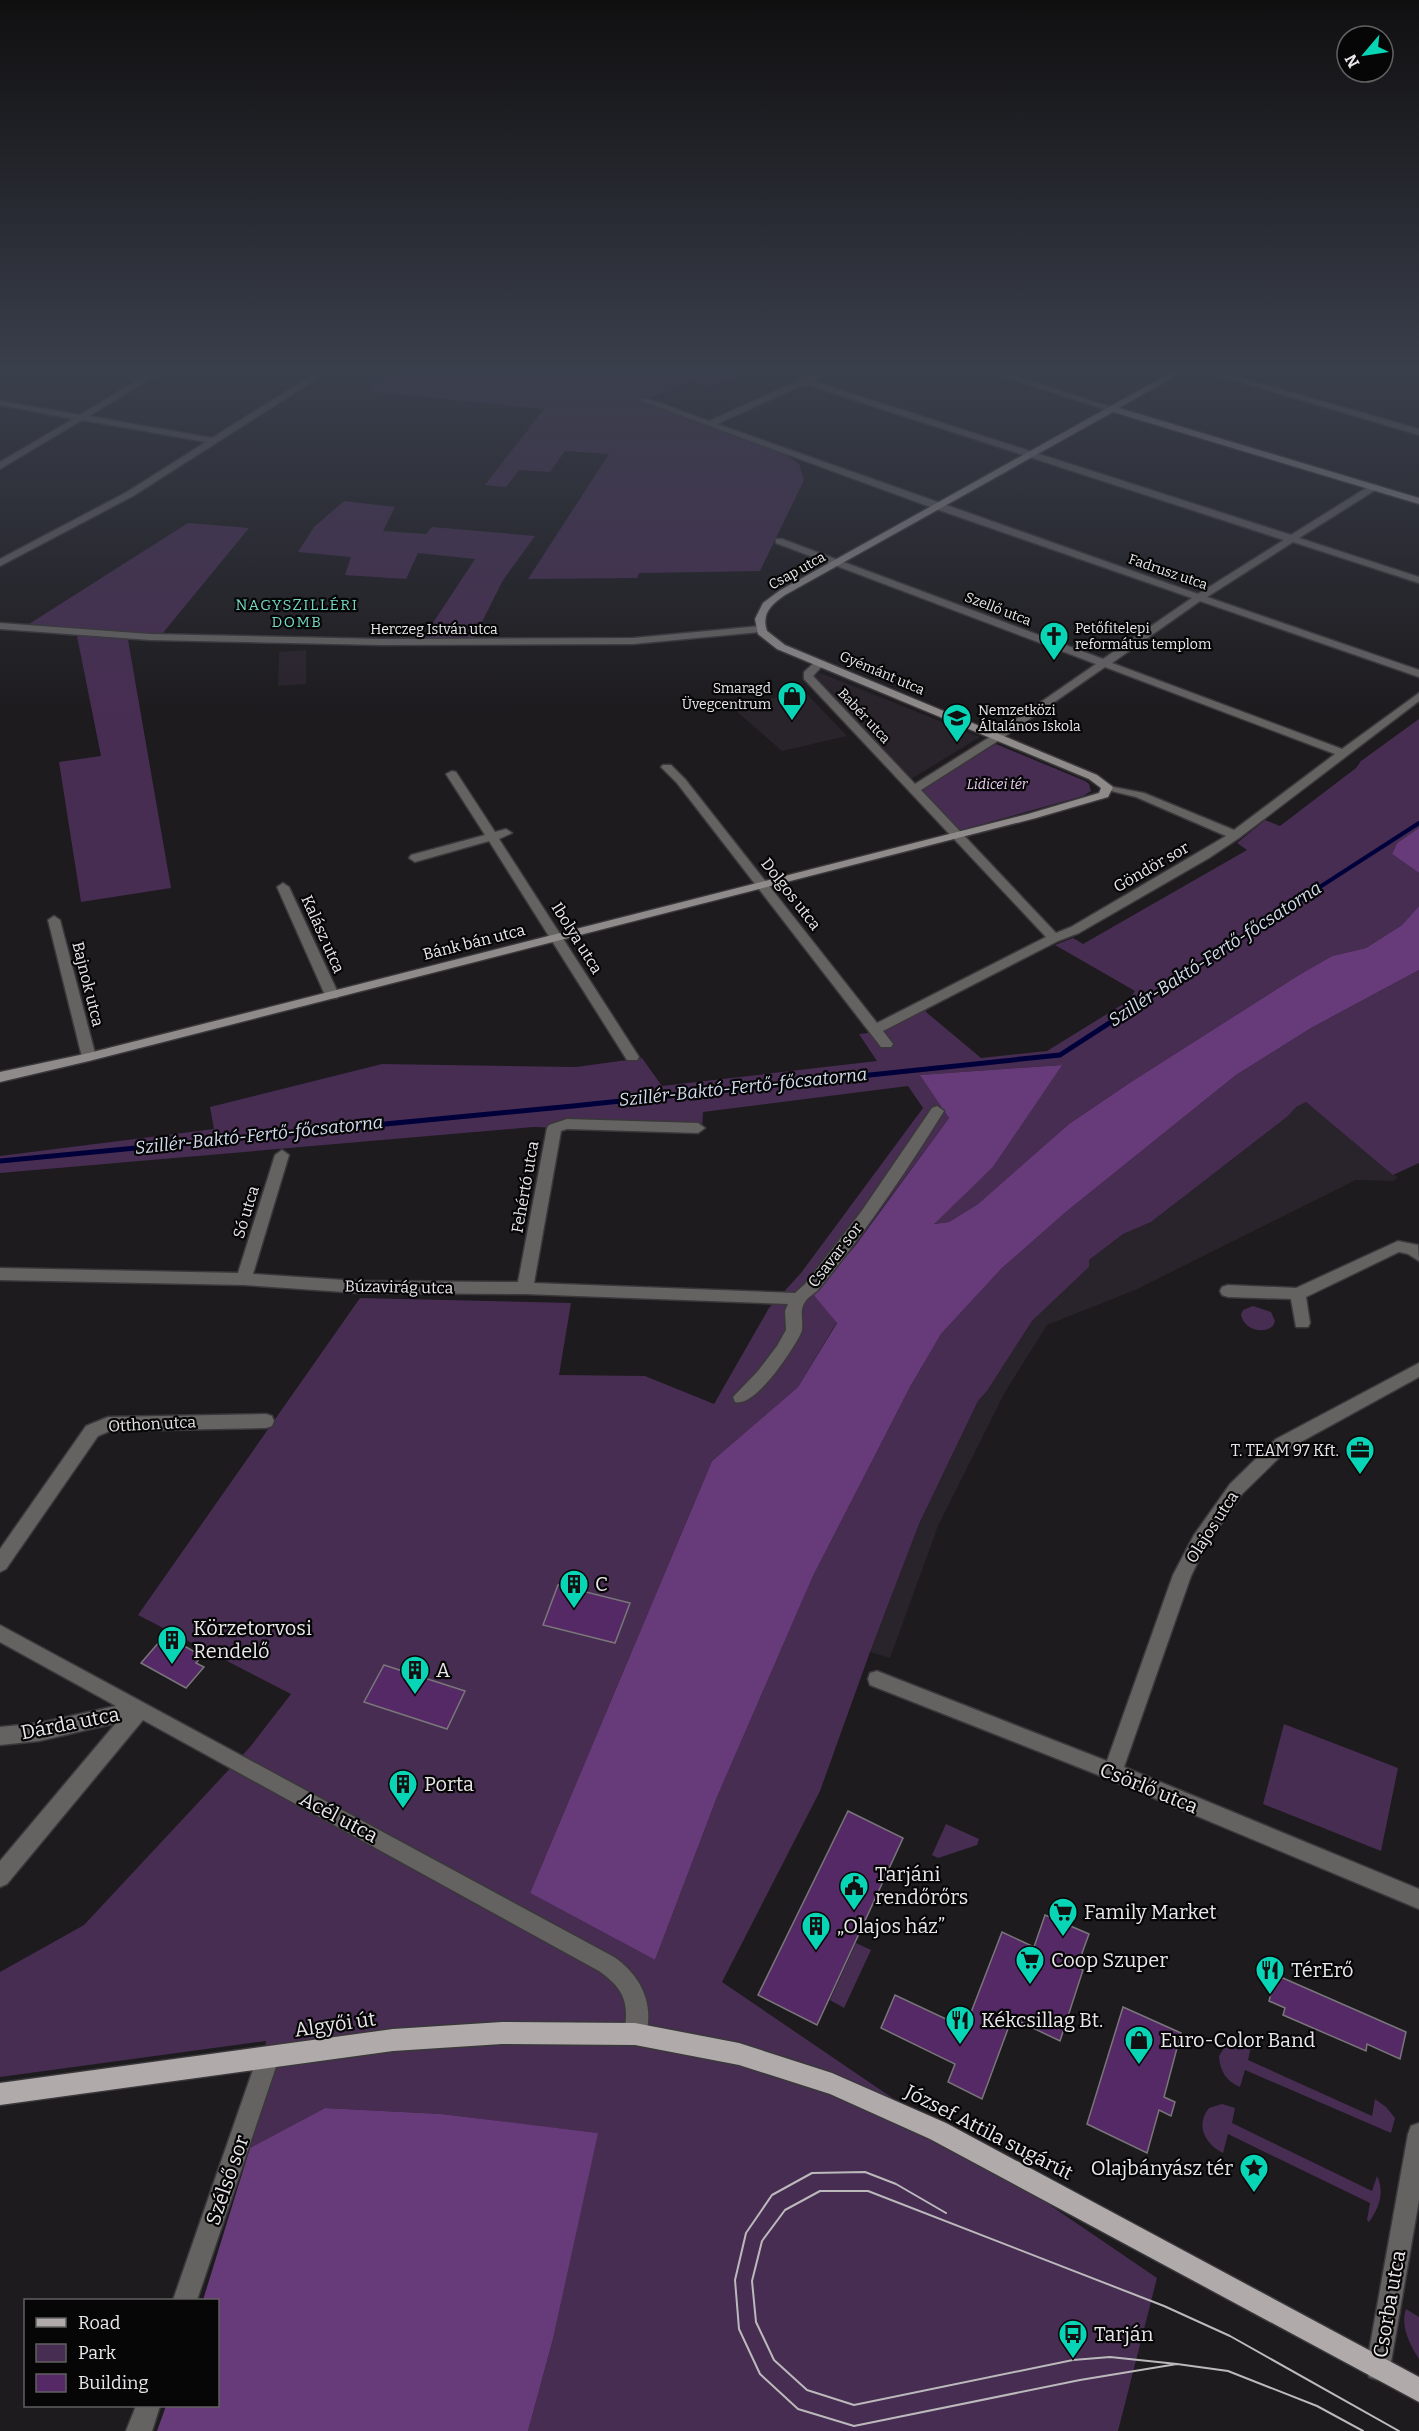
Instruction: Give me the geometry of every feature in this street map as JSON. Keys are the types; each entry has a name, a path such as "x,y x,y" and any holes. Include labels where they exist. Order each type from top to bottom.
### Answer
{"main road":[{"name":"Algyői út","path":"0,2094 393,2040 491,2033 635,2034 678,2042"},
{"name":"József Attila sugárút","path":"678,2042 739,2054 795,2071 832,2084 920,2123 1419,2390"}],"street":[{"path":"0,563 143,485"},
{"name":"Fadrusz utca","path":"879,485 1419,674"},
{"name":"Csap utca","path":"760,629 761,612 770,601 977,485"},
{"path":"1125,485 1419,580"},
{"path":"1369,485 1419,501"},
{"path":"1054,938 914,789 997,737 1200,597 1374,487"},
{"name":"Szellő utca","path":"779,541 1342,753"},
{"path":"0,554 13,556"},
{"name":"Herczeg István utca","path":"0,626 150,637 381,642 633,641 760,629"},
{"name":"Gyémánt utca","path":"760,629 767,639 775,644 997,737"},
{"name":"Babér utca","path":"820,663 808,672 808,677 914,789"},
{"name":"Göndör sor","path":"876,1029 1054,938 1075,930 1205,855 1236,835 1419,696"},
{"path":"997,737 1093,777 1107,787 1140,795 1236,835"},
{"name":"Dolgos utca","path":"667,767 681,781 764,885 886,1044"},
{"name":"Ibolya utca","path":"452,774 632,1058"},
{"path":"956,835 1091,800 1104,795 1107,787"},
{"path":"415,858 506,833"},
{"name":"Bánk bán utca","path":"0,1077 89,1057 956,835"},
{"name":"Kalász utca","path":"283,887 332,995"},
{"name":"Bajnok utca","path":"54,920 89,1057"},
{"name":"Csavar sor","path":"741,1397 764,1375 783,1350 794,1330 793,1311 798,1299 811,1288 866,1216 937,1111"},
{"name":"Fehértó utca","path":"525,1288 554,1128 567,1124 698,1128"},
{"name":"Só utca","path":"244,1279 282,1155"},
{"path":"1228,1292 1298,1294 1398,1246 1413,1249 1419,1255"},
{"name":"Búzavirág utca","path":"0,1274 244,1279 358,1287 525,1288 798,1299"},
{"path":"1298,1294 1302,1323"},
{"name":"Olajos utca","path":"1113,1772 1182,1575 1200,1540 1236,1489 1282,1444 1419,1369"},
{"name":"Otthon utca","path":"0,1564 86,1437 99,1427 108,1424 266,1420"},
{"name":"Acél utca","path":"0,1633 582,1949 621,1975 631,1986 636,2001 635,2034"},
{"name":"Csörlő utca","path":"877,1679 1113,1772 1419,1899"},
{"path":"0,1877 140,1709"},
{"name":"Dárda utca","path":"0,1736 39,1732 140,1709"},
{"name":"Szélső sor","path":"186,2299 268,2058"},
{"name":"Csorba utca","path":"1378,2368 1419,2134"},
{"path":"139,2431 148,2407"}],"shaded area":[{"path":"306,650 306,684 278,686 279,652"},
{"path":"820,673 980,737 911,779 812,677"},
{"name":"Smaragd Üvegcentrum","path":"803,690 847,736 782,751 734,709"},
{"path":"1419,828 1419,873 1392,854 1397,843"},
{"path":"1419,906 1419,970 1311,1028 1236,1075 1067,1211 1002,1268 941,1334 910,1387 813,1576 717,1797 655,1960 530,1893 712,1461 798,1387 837,1323 813,1294 855,1246 949,1118 920,1075 1062,1065 993,1167 934,1224 949,1222 978,1204 1069,1124 1131,1082 1332,956 1366,948 1402,925"},
{"path":"1306,1102 1398,1178 1393,1181 1356,1180 1135,1290 1047,1325 1005,1392 938,1526 890,1658 870,1652 919,1524 978,1401 987,1391 1032,1321 1089,1267 1089,1260 1123,1234 1151,1222 1288,1116 1296,1106"},
{"path":"325,2108 441,2114 598,2133 553,2339 528,2431 157,2431 166,2407 219,2407 219,2299 203,2299 250,2148"}],"green space":[{"path":"589,485 801,485 760,571 639,573 637,578 528,579"},
{"path":"344,501 395,507 383,531 426,534 432,527 535,536 503,580 473,640 423,638 475,559 418,553 406,579 345,575 351,557 298,552 314,527"},
{"path":"188,523 249,528 162,634 127,634 171,888 81,902 59,762 101,756 77,636 18,631"},
{"path":"1419,719 1419,828 1397,843 1392,854 1419,873 1419,906 1402,925 1366,948 1332,956 1299,975 1131,1082 1069,1124 978,1204 949,1222 932,1224 993,1167 1061,1065 921,1075 949,1118 854,1246 814,1294 837,1322 798,1387 712,1461 530,1893 655,1960 717,1797 813,1576 910,1387 941,1334 1002,1268 1067,1211 1236,1075 1311,1028 1419,970 1419,1163 1393,1175 1306,1102 1296,1107 1288,1116 1151,1222 1123,1234 1089,1260 1089,1267 1032,1321 987,1391 978,1401 919,1524 820,1791 722,1982 1157,2278 1118,2431 528,2431 553,2339 597,2133 441,2114 325,2108 250,2148 266,2041 0,2077 0,1972 84,1925 250,1747 291,1694 138,1615 360,1298 571,1303 559,1375 645,1376 714,1404 769,1308 801,1273 923,1108 908,1086 703,1112 702,1132 533,1127 0,1173 0,1156 214,1129 210,1107 382,1064 576,1067 642,1058 662,1086 877,1061 859,1034 894,1026 926,1008 926,1012 981,1058 1047,1051 1128,1001 1135,991 1055,945 1073,938 1083,944 1247,850 1237,843 1265,820 1280,826 1356,768 1361,761"},
{"name":"Lidicei tér","path":"996,744 1085,781 1089,784 1091,791 1083,796 958,831 922,789"},
{"path":"1253,1306 1271,1312 1275,1321 1273,1326 1259,1330 1246,1324 1241,1315 1243,1310"},
{"path":"1284,1724 1398,1768 1381,1851 1263,1804"},
{"path":"946,1824 979,1839 977,1845 938,1858 932,1855"},
{"path":"856,1943 871,1950 844,2008 830,2000"},
{"path":"1240,2041 1252,2043 1248,2060 1372,2116 1375,2099 1395,2118 1391,2133 1245,2070 1240,2087 1235,2085 1225,2075 1219,2056 1226,2045"},
{"path":"1222,2104 1235,2108 1232,2123 1372,2191 1377,2176 1381,2188 1380,2200 1369,2222 1367,2220 1370,2203 1228,2134 1223,2153 1211,2145 1204,2134 1203,2121 1209,2108"},
{"path":"1406,2309 1419,2317 1419,2359 1409,2342 1405,2329"}],"building":[{"name":"C","path":"558,1585 630,1603 615,1643 543,1625"},
{"name":"Körzetorvosi Rendelő","path":"160,1641 173,1649 179,1643 202,1656 196,1663 204,1667 186,1688 141,1663"},
{"name":"A","path":"384,1665 465,1691 447,1729 364,1702"},
{"name":"„Olajos ház”","path":"848,1811 903,1838 817,2025 758,1995"},
{"path":"1045,1915 1089,1934 1077,1967 1083,1970 1060,2041 1012,2018 982,2099 948,2082 955,2064 881,2028 895,1995 965,2028 1002,1932 1034,1947"},
{"path":"1276,1975 1406,2032 1400,2059 1367,2044 1366,2051 1283,2015 1285,2008 1269,2001"},
{"name":"Euro-Color Band","path":"1123,2007 1181,2033 1164,2097 1175,2102 1171,2116 1159,2110 1147,2153 1087,2124"}],"waterway":[{"name":"Szillér-Baktó-Fertő-főcsatorna","path":"1250,932 1419,823"},
{"name":"Szillér-Baktó-Fertő-főcsatorna","path":"0,1161 573,1106 1060,1055 1253,930"}],"tram line":[{"path":"946,2213 896,2184 865,2172 812,2173 772,2195 746,2233 735,2280 739,2329 760,2374 798,2409 854,2426 1080,2380 1177,2364"},
{"path":"1177,2364 1110,2357 1073,2360 854,2405 807,2390 774,2360 756,2322 752,2281 762,2241 785,2210 820,2191 868,2191 1164,2306 1230,2336 1399,2431"},
{"path":"1177,2364 1228,2371 1317,2406 1363,2431"}],"place":[{"name":"Petőfitelepi református templom","path":"1054,662"},
{"name":"Smaragd Üvegcentrum","path":"792,722"},
{"name":"Nemzetközi Általános Iskola","path":"957,744"},
{"name":"T. TEAM 97 Kft.","path":"1360,1476"},
{"name":"C","path":"574,1610"},
{"name":"Körzetorvosi Rendelő","path":"172,1666"},
{"name":"A","path":"415,1696"},
{"name":"Porta","path":"403,1810"},
{"name":"Tarjáni rendőrőrs","path":"854,1912"},
{"name":"Family Market","path":"1063,1938"},
{"name":"„Olajos ház”","path":"816,1952"},
{"name":"Coop Szuper","path":"1030,1986"},
{"name":"TérErő","path":"1270,1996"},
{"name":"Kékcsillag Bt.","path":"960,2046"},
{"name":"Euro-Color Band","path":"1139,2066"},
{"name":"Olajbányász tér","path":"1254,2194"},
{"name":"Tarján","path":"1073,2360"}],"district":[{"name":"NAGYSZILLÉRI DOMB","path":"297,614"}]}
